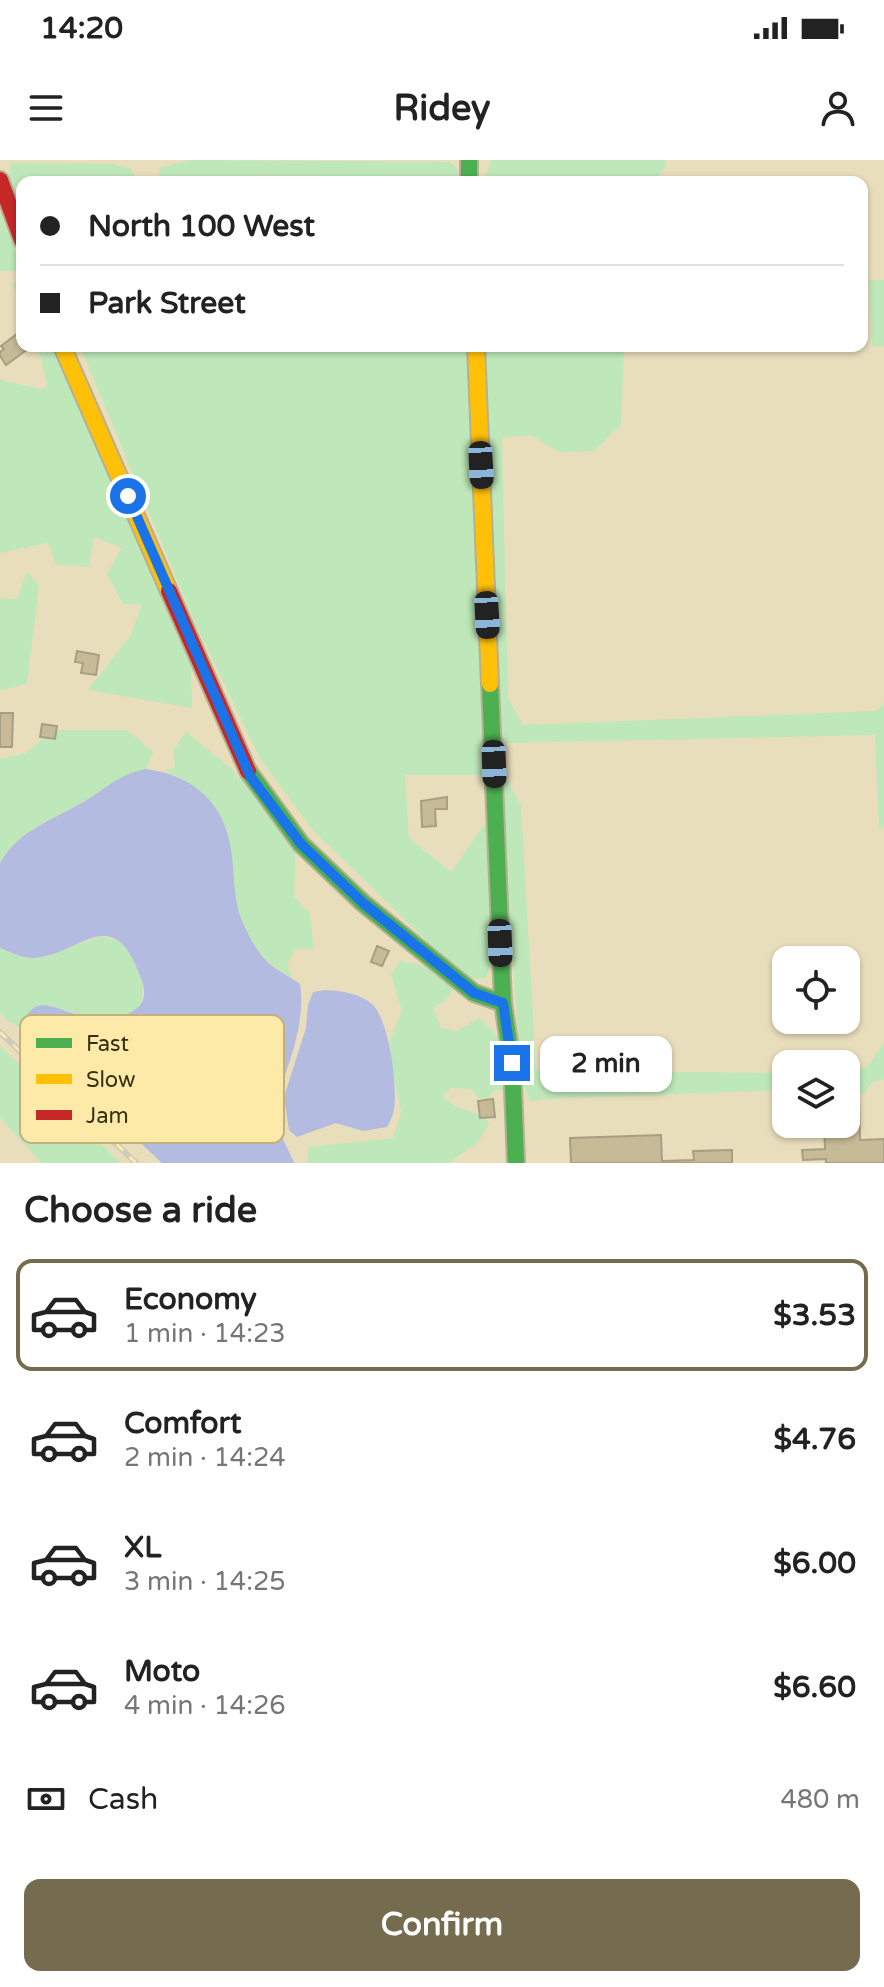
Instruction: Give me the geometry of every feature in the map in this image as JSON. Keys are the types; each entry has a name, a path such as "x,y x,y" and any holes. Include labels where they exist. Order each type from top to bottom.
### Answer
{"street":[{"path":"0,180 16,224"},
{"path":"65,352 250,776 301,844 363,903 474,993 503,1003"},
{"path":"476,352 503,1003 512,1063 516,1163"}],"green space":[{"path":"192,160 449,162 458,169 458,176 160,176 159,168"},
{"path":"491,160 665,160 666,167 658,176 486,176"},
{"path":"11,163 114,164 131,169 135,176 16,176 16,194 8,175"},
{"path":"0,213 16,252 16,271 0,271"},
{"path":"869,280 884,280 884,346 872,346"},
{"path":"39,352 59,352 191,655 192,708 88,690 131,635 142,604 123,604 107,574 122,548 94,537 89,567 56,564 48,543 0,553 0,380 41,389 47,386"},
{"path":"82,352 466,352 484,775 405,775 409,838 451,872 486,822 492,961 486,978 473,979 456,970 312,829 259,757 192,616"},
{"path":"484,352 624,352 621,425 594,451 559,452 530,435 502,438 508,698 523,725 876,711 884,703 884,825 879,830 875,735 507,743 498,740"},
{"path":"27,572 39,585 27,684 0,690 0,598 17,599"},
{"path":"53,730 127,730 153,752 146,769 119,779 25,835 0,863 0,759 26,753"},
{"path":"186,732 233,770 238,779 244,772 296,844 294,897 310,914 314,949 296,949 287,964 292,978 271,964 255,946 238,913 229,839 220,816 196,788 164,771 175,768 173,751"},
{"path":"503,772 521,805 536,1070 772,1073 772,1091 531,1102 524,1088 520,1061 499,776"},
{"path":"102,937 114,939 130,951 139,968 143,988 139,1005 134,1011 126,1015 86,1015 49,1005 28,1015 20,1015 20,1027 0,1014 0,948 24,957 39,958"},
{"path":"400,961 427,967 453,988 447,999 433,1008 441,1028 456,1031 480,1018 506,1044 507,1091 494,1090 487,1099 478,1098 471,1089 450,1088 443,1096 454,1106 479,1115 489,1124 478,1142 449,1163 307,1163 309,1147 393,1138 401,1112 388,1045 402,1011 391,975"},
{"path":"884,1043 884,1079 872,1082 864,1094 860,1094 860,1068 867,1067"},
{"path":"0,1046 20,1065 20,1139 0,1118"},
{"path":"23,1143 100,1143 121,1163 42,1163"}],"water":[{"path":"146,769 188,782 218,811 229,839 237,902 245,928 266,960 300,984 298,1030 284,1079 284,1015 124,1015 140,1005 144,994 143,983 130,954 119,941 107,936 95,937 52,955 35,958 0,948 0,863 7,852 36,828"},
{"path":"325,990 357,995 379,1013 388,1039 395,1085 394,1109 387,1127 363,1131 336,1123 297,1137 289,1130 284,1097 306,1028 308,1005 313,992"},
{"path":"40,1005 80,1015 27,1015"},
{"path":"284,1139 294,1163 162,1163 141,1143 284,1143"}],"building":[{"path":"16,335 16,352 24,352 6,365 0,356 4,349 1,346"},
{"path":"77,651 99,655 96,675 81,673 83,663 75,662"},
{"path":"0,713 13,713 12,747 0,747"},
{"path":"42,724 57,726 55,739 40,737"},
{"path":"447,797 447,809 435,809 436,826 422,827 421,801"},
{"path":"377,946 389,951 382,966 371,962"},
{"path":"493,1099 495,1117 480,1118 478,1101"},
{"path":"661,1135 662,1161 694,1160 693,1151 732,1150 732,1163 571,1163 570,1138"},
{"path":"825,1138 884,1139 884,1163 803,1160 802,1150 825,1149"}],"railway":[{"path":"0,1032 20,1051"},
{"path":"115,1143 136,1163"}],"traffic: fast":[{"path":"469,160 469,176"},
{"path":"490,684 503,1003 512,1063 516,1163"},
{"path":"248,771 301,844 363,903 474,993 503,1003"}],"traffic: slow":[{"path":"65,352 169,591"},
{"path":"476,352 490,684"}],"traffic: jam":[{"path":"0,180 16,224"},
{"path":"169,591 248,771"}],"route":[{"path":"128,496 250,776 301,844 363,903 474,993 503,1003 512,1063"}]}
